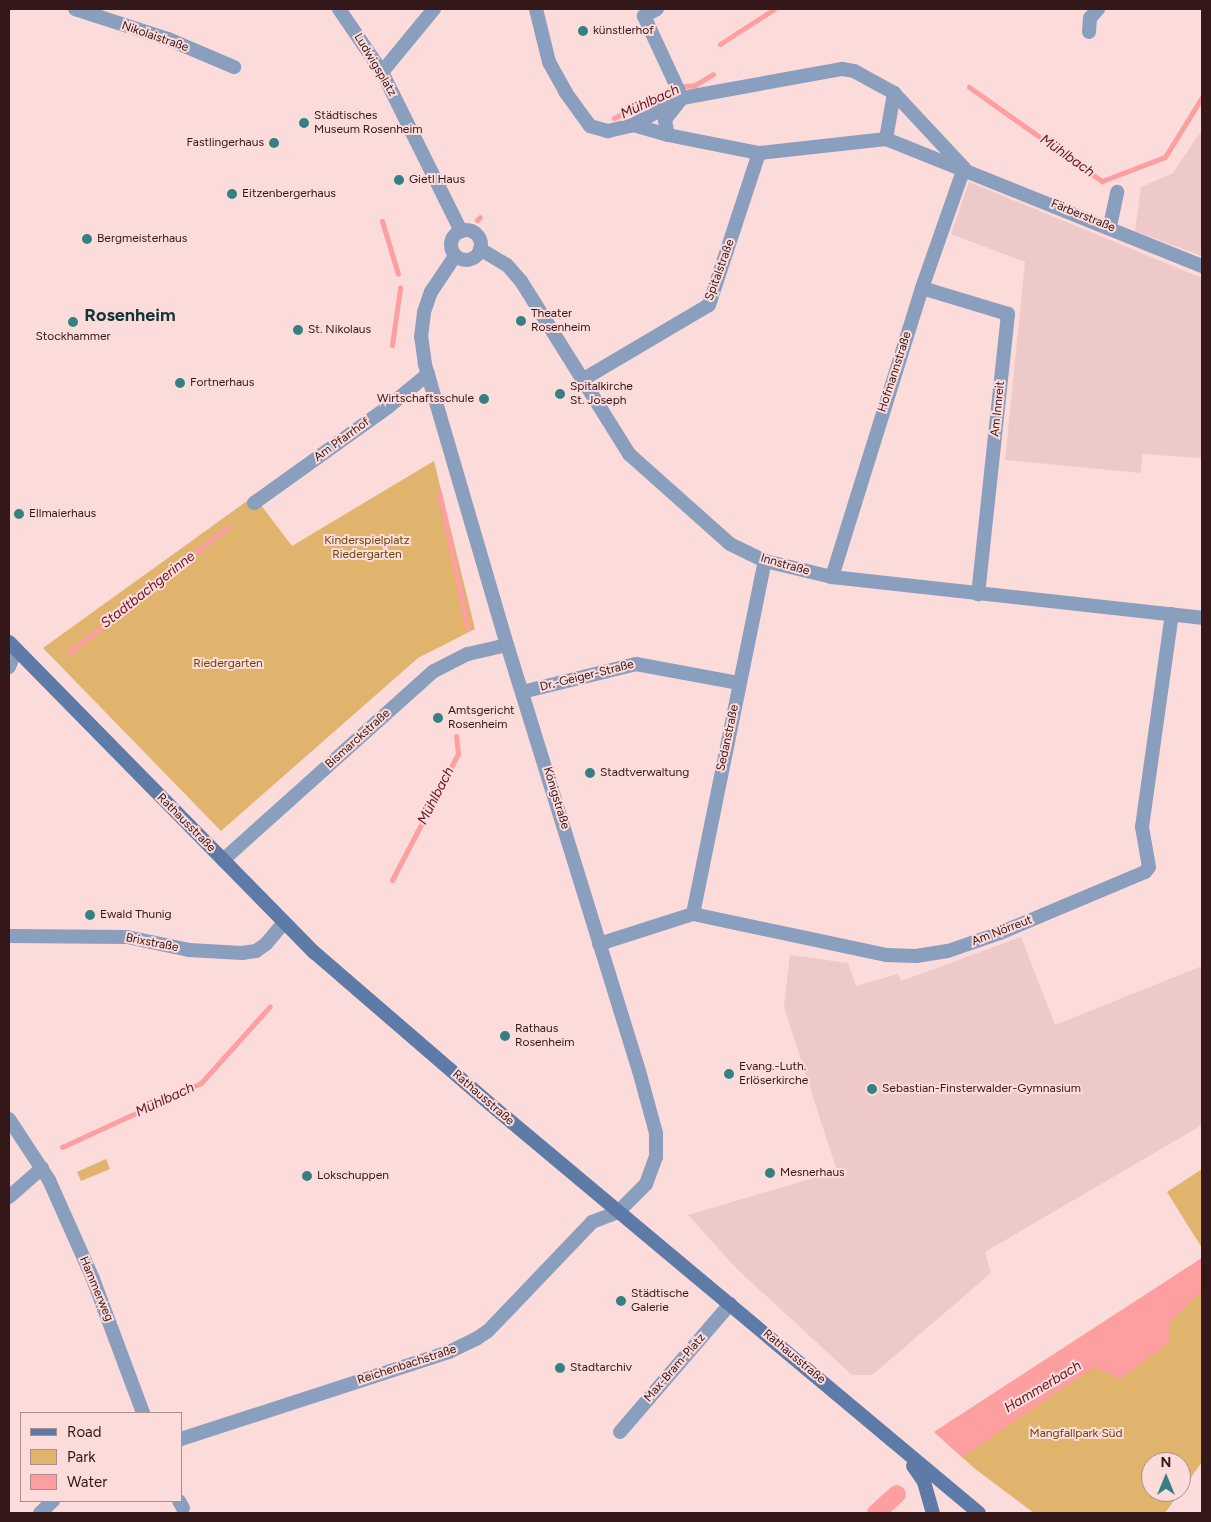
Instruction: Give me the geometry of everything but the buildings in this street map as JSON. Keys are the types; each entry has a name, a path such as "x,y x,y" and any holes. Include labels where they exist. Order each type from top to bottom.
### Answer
{"main road":[{"name":"Rathausstraße","path":"13,646 223,860 283,924 618,1212 850,1403 905,1454 980,1513"},
{"path":"905,1454 924,1482 934,1513"}],"street":[{"name":"Nikolaistraße","path":"75,9 168,39 234,67"},
{"name":"Ludwigsplatz","path":"339,9 382,72 460,231"},
{"path":"382,72 434,9"},
{"name":"Färberstraße","path":"536,9 549,62 558,80 582,117 601,131 633,125 668,135 759,153 886,139 1110,226 1202,266"},
{"path":"657,9 644,16 678,89 665,120 668,135"},
{"path":"1089,32 1090,18 1098,9"},
{"name":"Färberstraße","path":"633,125 678,89 854,70 894,93 964,168"},
{"path":"886,139 894,93"},
{"name":"Spitalstraße","path":"582,380 709,305 759,153"},
{"name":"Hofmannstraße","path":"832,577 922,288 964,168"},
{"path":"1110,226 1117,192"},
{"path":"428,374 421,337 424,312 431,292 455,256 451,242 460,231 476,234 480,249 467,260 455,256"},
{"name":"Innstraße","path":"480,249 514,272 629,454 730,544 765,561 832,577 1202,618"},
{"name":"Am Innreit","path":"922,288 1008,314 978,594"},
{"name":"Am Pfarrhof","path":"254,503 388,407 428,374"},
{"name":"Königstraße","path":"428,374 507,645 656,1133 656,1157 646,1184 618,1212"},
{"name":"Sedanstraße","path":"693,914 765,561"},
{"name":"Am Nörreut","path":"599,944 693,914 886,955 916,956 948,951 1000,933 1146,872 1149,868 1142,828 1172,614"},
{"name":"Bismarckstraße","path":"223,860 434,671 468,654 507,645"},
{"path":"9,667 13,646"},
{"name":"Dr.-Geiger-Straße","path":"522,692 636,664 739,683"},
{"name":"Brixstraße","path":"9,936 127,937 189,950 242,953 256,951 266,944 283,924"},
{"name":"Hammerweg","path":"9,1119 42,1168 93,1279 143,1412"},
{"path":"9,1197 42,1168"},
{"name":"Reichenbachstraße","path":"182,1439 432,1358 476,1340 488,1331 592,1222 618,1212"},
{"name":"Max-Bram-Platz","path":"620,1432 730,1304"},
{"path":"40,1513 51,1502"}],"shaded area":[{"path":"1202,130 1202,256 1135,231 1141,187 1173,173"},
{"path":"969,182 1202,278 1202,458 1142,454 1141,473 1005,460 1025,262 951,234"},
{"path":"1021,937 1055,1025 1202,966 1202,1125 985,1252 991,1273 872,1375 852,1375 737,1269 688,1215 837,1171 784,1007 790,955 848,963 856,986 898,974 901,981"}],"green space":[{"name":"Riedergarten","path":"434,461 475,629 418,658 221,831 43,648 254,496 292,546"},
{"path":"106,1159 110,1169 81,1181 77,1172"},
{"path":"1202,1169 1202,1248 1167,1192"},
{"name":"Mangfallpark Süd","path":"1202,1258 1202,1462 1191,1477 1191,1452 1141,1452 1141,1502 1173,1502 1165,1513 1034,1513 974,1468 934,1432"}],"water":[{"path":"1202,1258 1202,1291 1169,1322 1169,1342 1120,1379 1094,1367 962,1457 934,1432"}],"waterway":[{"name":"Mühlbach","path":"720,44 774,9"},
{"name":"Mühlbach","path":"614,118 674,87 695,85 713,74"},
{"name":"Mühlbach","path":"969,87 1102,181 1165,157 1202,97"},
{"name":"Mühlbach","path":"477,220 480,217"},
{"path":"382,221 398,274"},
{"path":"392,345 400,288"},
{"name":"Mühlbach","path":"439,492 468,629"},
{"name":"Stadtbachgerinne","path":"69,653 228,527"},
{"name":"Mühlbach","path":"392,880 458,754 456,736"},
{"name":"Mühlbach","path":"62,1147 201,1083 270,1006"},
{"name":"Hammerbach","path":"876,1513 897,1494"}],"place":[{"name":"künstlerhof","path":"583,31"},
{"name":"Städtisches Museum Rosenheim","path":"304,123"},
{"name":"Fastlingerhaus","path":"274,143"},
{"name":"Gietl Haus","path":"399,180"},
{"name":"Eitzenbergerhaus","path":"232,194"},
{"name":"Bergmeisterhaus","path":"87,239"},
{"name":"Theater Rosenheim","path":"521,321"},
{"name":"Stockhammer","path":"73,322"},
{"name":"St. Nikolaus","path":"298,330"},
{"name":"Fortnerhaus","path":"180,383"},
{"name":"Spitalkirche St. Joseph","path":"560,394"},
{"name":"Wirtschaftsschule","path":"484,399"},
{"name":"Ellmaierhaus","path":"19,514"},
{"name":"Amtsgericht Rosenheim","path":"438,718"},
{"name":"Stadtverwaltung","path":"590,773"},
{"name":"Ewald Thunig","path":"90,915"},
{"name":"Rathaus Rosenheim","path":"505,1036"},
{"name":"Evang.-Luth. Erlöserkirche","path":"729,1074"},
{"name":"Sebastian-Finsterwalder-Gymnasium","path":"872,1089"},
{"name":"Mesnerhaus","path":"770,1173"},
{"name":"Lokschuppen","path":"307,1176"},
{"name":"Städtische Galerie","path":"621,1301"},
{"name":"Stadtarchiv","path":"560,1368"}],"district":[{"name":"Rosenheim","path":"130,315"}],"park label":[{"name":"Kinderspielplatz Riedergarten","path":"367,548"}]}
